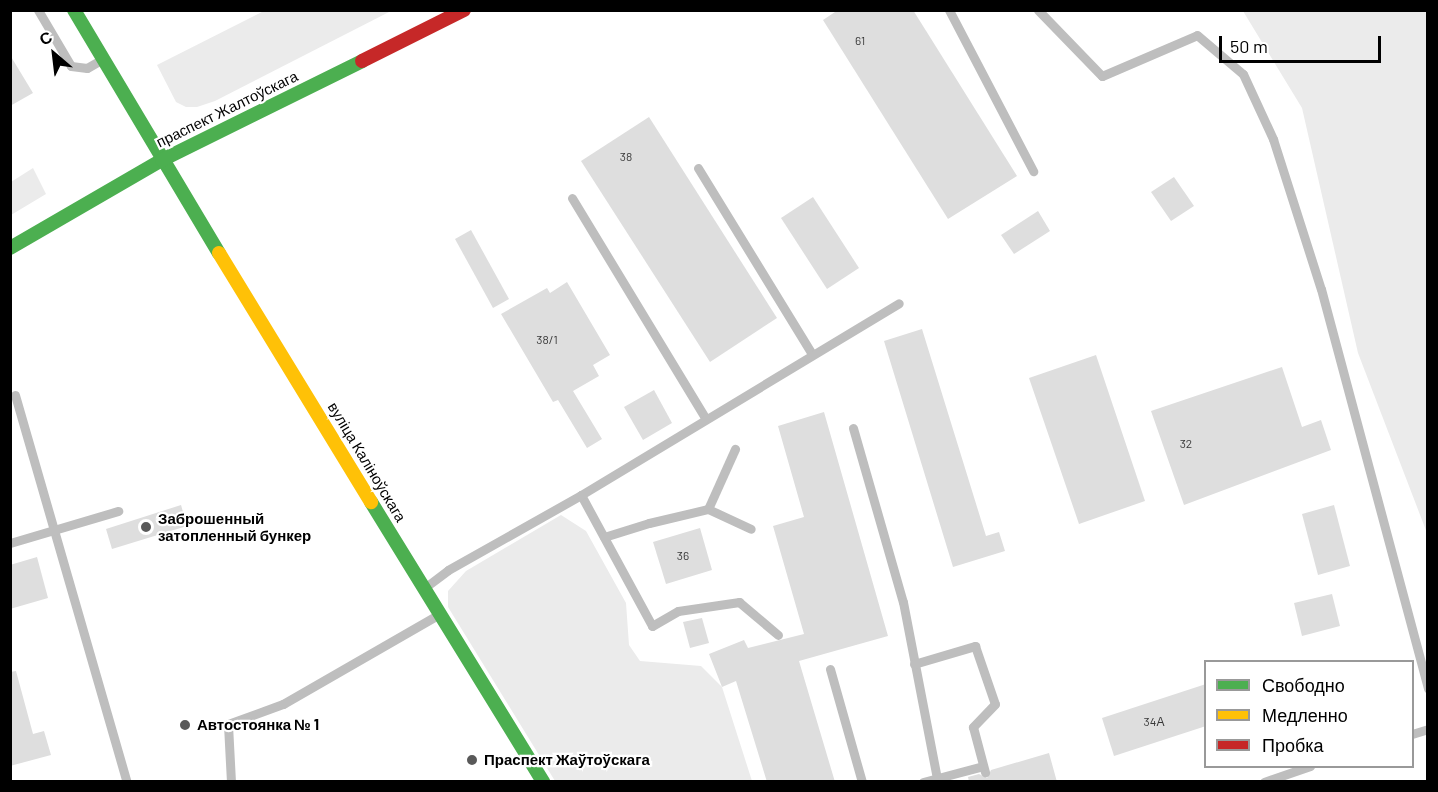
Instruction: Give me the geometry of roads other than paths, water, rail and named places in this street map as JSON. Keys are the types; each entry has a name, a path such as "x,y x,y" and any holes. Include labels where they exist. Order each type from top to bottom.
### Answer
{"street":[{"name":"вуліца Каліноўскага","path":"74,10 162,160 543,782"},
{"name":"праспект Жалтоўскага","path":"10,248 162,160 464,10"}],"lane":[{"path":"38,10 72,66 87,68 103,59"},
{"path":"949,10 1033,171"},
{"path":"1038,10 1102,76 1197,35 1243,74 1273,139 1321,289 1428,689"},
{"path":"698,168 812,354"},
{"path":"572,198 706,419"},
{"path":"425,588 448,570 581,495 899,303"},
{"path":"15,395 127,782"},
{"path":"853,428 903,602 937,778"},
{"path":"708,509 735,449"},
{"path":"581,495 652,626 678,611 739,602 778,635"},
{"path":"604,537 649,523 708,509 751,530"},
{"path":"10,543 118,511"},
{"path":"231,782 228,724 283,704 440,614"},
{"path":"914,664 975,646 995,704 973,727 984,769 923,782"},
{"path":"830,669 862,782"},
{"path":"1263,782 1304,768"}],"place":[{"name":"Заброшенный затопленный бункер","path":"146,527"},
{"name":"Автостоянка № 1","path":"185,725"},
{"name":"Праспект Жаўтоўскага","path":"472,760"}]}
